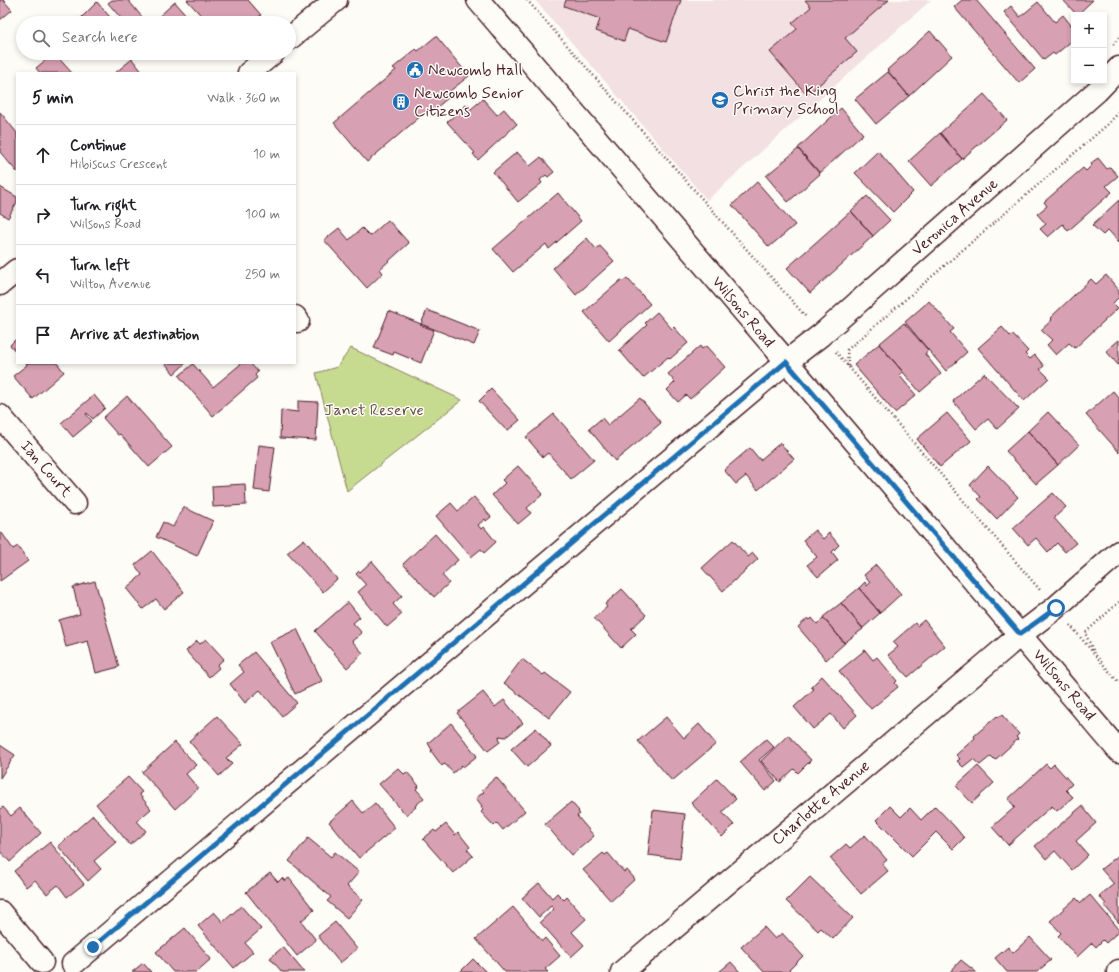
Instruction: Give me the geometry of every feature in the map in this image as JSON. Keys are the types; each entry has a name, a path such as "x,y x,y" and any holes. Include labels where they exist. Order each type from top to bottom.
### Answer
{"street":[{"path":"296,33 336,0"},
{"name":"Wilsons Road","path":"478,0 1119,751"},
{"path":"250,72 265,60"},
{"name":"Veronica Avenue","path":"75,968 786,362 833,325 1097,91 1119,68"},
{"path":"0,284 16,271"},
{"name":"Ian Court","path":"0,416 76,503"},
{"name":"Charlotte Avenue","path":"622,972 1020,634 1056,608 1119,552"},
{"path":"0,912 38,967 48,958 61,957 67,960 75,968"}],"path":[{"path":"848,366 847,350 1107,125 1119,112"},
{"path":"1095,654 1085,633 1119,602"}],"shaded area":[{"name":"Christ the King Primary School","path":"535,0 931,0 707,200"}],"green space":[{"name":"Janet Reserve","path":"351,348 462,400 347,491 316,373 337,367"}],"building":[{"path":"0,0 3,0 12,10 0,20"},
{"path":"112,0 128,0 141,16 119,16 108,3"},
{"path":"187,0 248,0 261,15 260,16 202,16"},
{"path":"566,0 681,0 666,42 628,29 624,41 596,31 600,19 564,6"},
{"path":"805,0 889,0 845,38 857,52 807,95 770,52 797,29 792,23 811,7"},
{"path":"962,0 976,0 1035,69 1019,83 954,7"},
{"path":"1063,0 1093,0 1080,12 1074,12"},
{"path":"97,2 109,16 83,16"},
{"path":"175,2 187,16 160,16"},
{"path":"1038,2 1055,22 1063,15 1071,25 1071,42 1055,55 1053,53 1044,60 1004,12 1011,6 1020,17"},
{"path":"930,31 952,56 909,96 887,70"},
{"name":"Newcomb Senior Citizens","path":"436,36 469,76 450,91 453,94 431,112 429,109 367,162 334,123 396,70 393,68 416,49 418,51"},
{"path":"46,60 60,60 71,72 39,72 36,68"},
{"path":"133,60 142,72 116,72"},
{"path":"888,72 909,96 876,124 855,99"},
{"path":"984,94 1007,120 962,159 940,133"},
{"path":"483,99 497,115 504,109 517,124 478,160 473,154 475,153 447,122 467,104 471,109"},
{"path":"841,108 863,134 820,173 798,148"},
{"path":"0,112 16,132 16,171 0,152"},
{"path":"940,133 962,159 931,186 909,161"},
{"path":"798,149 820,174 788,202 766,176"},
{"path":"878,151 913,192 893,212 855,173"},
{"path":"517,152 530,166 541,157 554,172 548,177 546,175 540,180 542,183 518,202 493,172"},
{"path":"1098,158 1107,169 1110,167 1118,176 1106,186 1112,192 1068,231 1063,224 1048,237 1040,229 1046,224 1037,214 1047,206 1044,202 1083,168 1086,171 1092,165 1091,163"},
{"path":"757,182 795,225 769,247 732,205"},
{"path":"0,187 16,196 16,204 8,218 0,213"},
{"path":"558,193 581,221 549,249 546,244 513,272 493,249"},
{"path":"867,196 890,220 873,236 851,211"},
{"path":"1119,200 1119,242 1108,230 1103,235 1092,225"},
{"path":"851,211 873,236 810,293 787,268"},
{"path":"388,220 409,243 380,269 383,273 367,288 324,240 339,228 349,240 362,228 370,236"},
{"path":"587,238 596,249 600,246 614,261 576,295 553,268"},
{"path":"1106,275 1119,290 1119,297 1113,303 1118,308 1075,348 1069,343 1056,355 1047,345 1052,340 1041,330 1052,320 1050,318 1091,279 1096,284"},
{"path":"627,278 650,304 609,341 584,312 621,280 623,281"},
{"path":"929,301 954,329 950,332 967,352 946,371 905,322"},
{"path":"427,310 480,331 474,345 421,324"},
{"path":"389,311 434,330 421,363 394,352 393,355 374,348"},
{"path":"657,312 672,329 674,327 688,343 670,359 668,357 643,378 619,350 647,325 645,323"},
{"path":"904,323 928,350 925,354 941,374 920,392 879,344"},
{"path":"1002,327 1010,336 1012,334 1028,351 1025,354 1030,359 1035,355 1044,366 1040,369 1049,378 1024,401 978,348"},
{"path":"16,339 16,352 10,345"},
{"path":"1119,340 1119,366 1106,351"},
{"path":"879,344 903,372 899,375 916,395 895,413 854,365"},
{"path":"700,346 702,349 706,346 725,367 690,399 686,395 678,402 667,390 675,382 668,374"},
{"path":"58,364 64,372 33,399 13,376 27,365"},
{"path":"166,364 185,364 174,374"},
{"path":"193,364 213,387 241,364 251,364 258,372 255,375 257,378 213,416 179,376"},
{"path":"984,373 1019,409 997,429 988,419 976,429 953,401"},
{"path":"491,389 520,420 507,431 479,401"},
{"path":"1113,391 1119,398 1119,452 1086,415"},
{"path":"94,395 105,408 93,419 87,413 86,414 92,421 73,437 61,423"},
{"path":"127,396 172,447 149,467 120,434 118,435 103,418"},
{"path":"640,398 661,423 615,461 589,429 602,418 608,425"},
{"path":"298,401 318,402 316,440 280,438 281,410 298,412"},
{"path":"1048,412 1079,445 1058,465 1028,431"},
{"path":"947,413 971,441 940,467 917,439"},
{"path":"554,414 594,460 571,479 548,453 543,457 526,437"},
{"path":"1028,431 1058,465 1036,484 1006,451"},
{"path":"780,443 794,459 758,490 746,476 736,484 724,470 750,448 760,460"},
{"path":"259,445 275,447 269,492 254,490"},
{"path":"518,466 543,494 527,508 531,513 518,524 492,495 505,483 502,480"},
{"path":"988,466 1018,497 997,519 978,499 981,497 970,485"},
{"path":"245,484 246,505 213,507 212,486"},
{"path":"1053,493 1066,507 1054,518 1076,543 1065,552 1057,543 1048,552 1036,538 1028,545 1013,528"},
{"path":"474,497 491,517 486,521 485,519 478,525 481,529 484,527 496,542 484,553 481,549 471,557 436,516 451,503 458,511"},
{"path":"183,507 213,521 197,556 156,537 163,522 173,527"},
{"path":"815,530 823,539 829,533 839,545 832,552 838,560 818,577 807,565 817,557 803,540"},
{"path":"2,533 13,549 18,546 28,561 0,581 0,534"},
{"path":"435,534 458,560 442,575 449,583 434,597 403,564"},
{"path":"304,539 337,579 323,592 287,553"},
{"path":"733,540 748,557 753,553 758,559 723,591 702,568"},
{"path":"152,551 184,592 164,609 156,599 143,609 126,588 142,575 135,565"},
{"path":"372,561 402,596 393,604 402,614 387,627 358,592 366,585 356,574"},
{"path":"876,565 901,594 880,613 859,588 865,582 867,586 870,583 864,575"},
{"path":"95,581 119,667 96,673 88,641 66,647 59,620 80,614 73,587"},
{"path":"859,588 880,613 863,628 841,603"},
{"path":"622,589 646,615 631,629 636,634 621,648 594,618 607,607 605,604"},
{"path":"348,602 360,617 353,623 362,633 352,641 363,653 347,668 315,631"},
{"path":"841,603 863,629 844,643 823,617"},
{"path":"808,618 810,620 812,618 817,624 823,618 845,643 826,660 798,627"},
{"path":"924,620 945,646 908,677 888,655 898,647 893,642 915,623 917,626"},
{"path":"297,629 322,681 295,694 270,642"},
{"path":"206,639 224,659 217,665 219,668 209,677 186,651 197,641 200,644"},
{"path":"865,650 873,660 877,657 897,681 895,683 898,687 871,709 839,671"},
{"path":"254,652 297,703 282,716 260,690 245,703 230,684 244,672 238,665"},
{"path":"522,659 543,675 545,673 570,692 549,718 504,683"},
{"path":"822,676 857,715 843,728 831,714 813,729 794,707 814,689 811,687"},
{"path":"483,692 495,707 504,700 523,723 506,737 499,736 500,742 488,751 457,713"},
{"path":"1002,715 1019,734 1016,737 1018,739 995,760 991,756 980,765 973,759 963,767 957,761 960,759 956,755 975,738 974,736 997,716"},
{"path":"217,716 243,744 226,758 232,764 219,776 189,741"},
{"path":"666,717 684,738 699,724 716,744 672,781 638,741"},
{"path":"451,723 477,756 463,767 462,765 453,773 446,765 444,764 442,766 431,751 432,750 428,743"},
{"path":"536,728 551,746 527,767 511,749"},
{"path":"788,735 811,760 798,773 794,769 780,782 761,761"},
{"path":"766,739 774,747 759,760 776,781 765,791 740,762"},
{"path":"175,742 196,765 186,774 198,788 175,809 142,772"},
{"path":"0,745 15,755 0,778"},
{"path":"1046,764 1050,768 1054,764 1072,784 1066,790 1073,797 1057,811 1052,806 1008,845 992,827 1015,807 1008,799"},
{"path":"978,766 994,783 972,803 956,786"},
{"path":"398,768 404,774 407,772 419,786 416,789 424,798 406,815 379,784"},
{"path":"128,777 142,792 139,794 151,809 137,821 146,831 130,845 96,804"},
{"path":"496,777 525,811 503,830 497,823 494,826 481,812 483,810 481,807 482,806 476,798 484,792 482,790"},
{"path":"717,779 736,799 722,812 734,825 722,837 691,803"},
{"path":"353,801 363,813 375,803 395,828 359,858 329,822"},
{"path":"571,802 579,811 578,812 580,814 577,816 594,836 572,855 545,824"},
{"path":"890,806 901,817 910,808 921,820 935,806 964,838 953,849 936,832 912,856 876,820"},
{"path":"1082,806 1096,823 1076,841 1088,855 1072,870 1055,851 1046,859 1035,846"},
{"path":"3,807 11,816 20,808 41,833 10,862 0,851 0,809"},
{"path":"653,810 685,814 680,859 648,855"},
{"path":"93,815 116,842 94,861 101,869 88,881 58,846"},
{"path":"446,824 455,835 458,832 470,847 467,849 473,856 453,873 423,839 434,830 436,832"},
{"path":"865,835 887,860 882,864 888,871 861,894 830,858 846,844 850,848"},
{"path":"308,838 331,857 335,852 359,872 347,886 363,900 347,918 327,901 331,897 289,861"},
{"path":"50,842 84,884 67,897 58,885 47,894 35,880 26,887 14,871"},
{"path":"603,853 605,855 608,853 624,872 627,870 635,879 611,901 583,870"},
{"path":"1119,855 1119,923 1104,905 1106,904 1099,896 1114,884 1101,869"},
{"path":"270,873 278,882 282,878 285,881 289,878 314,910 301,921 316,940 297,956 246,892"},
{"path":"810,877 853,918 833,939 821,928 818,931 786,901"},
{"path":"539,883 552,898 557,893 564,900 567,897 586,919 572,932 584,945 571,957 540,922 554,909 551,906 539,917 522,898"},
{"path":"1090,895 1119,929 1119,931 1106,943 1103,940 1096,947 1092,943 1077,957 1058,936 1061,933 1050,921 1076,898 1081,903"},
{"path":"241,906 261,929 245,943 253,952 234,968 198,926 214,912 223,922"},
{"path":"513,907 542,941 545,938 560,956 545,969 548,972 505,972 476,939"},
{"path":"335,922 357,949 340,963 318,936"},
{"path":"764,927 775,939 782,933 803,956 789,970 791,972 764,972 741,947"},
{"path":"185,928 211,959 196,972 173,972 156,952"},
{"path":"1030,937 1051,960 1037,972 1007,972 995,958 1008,947 1013,953"},
{"path":"283,947 304,972 282,972 270,958"},
{"path":"473,959 486,972 460,972"},
{"path":"961,960 976,972 950,972"},
{"path":"731,962 740,972 719,972"},
{"path":"143,963 151,972 132,972"}],"place":[{"name":"Newcomb Hall","path":"415,70"},
{"name":"Christ the King Primary School","path":"720,100"},
{"name":"Newcomb Senior Citizens","path":"401,102"}],"route":[{"path":"93,947 786,362 1020,634 1056,608"}]}
